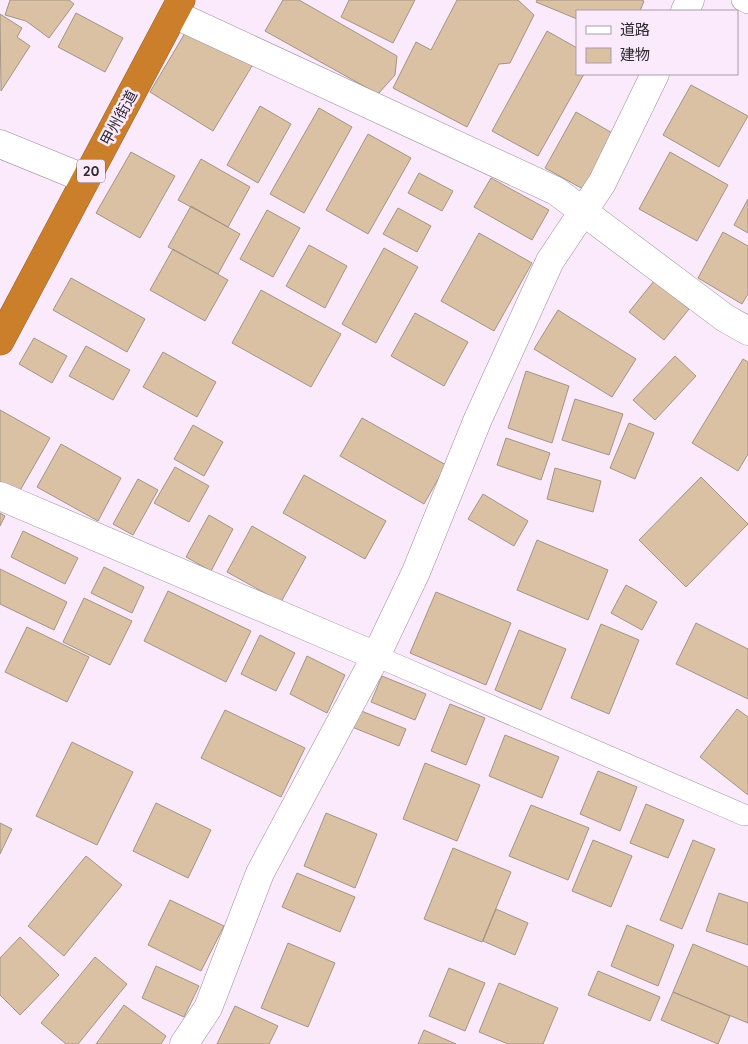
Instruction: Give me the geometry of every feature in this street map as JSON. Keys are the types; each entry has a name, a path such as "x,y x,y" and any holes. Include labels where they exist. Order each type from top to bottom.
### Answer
{"highway":[{"name":"甲州街道","path":"0,341 178,7"}],"street":[{"path":"178,7 556,191 584,210 726,318 748,331"},
{"path":"184,1044 208,1008 260,873 376,656 416,572 478,419 550,261 602,183 655,75"},
{"path":"0,144 86,180"},
{"path":"0,496 376,656"}],"lane":[{"path":"742,0 748,3"},
{"path":"376,656 744,816"}],"building":[{"path":"10,0 69,0 74,4 49,38 26,21 5,15"},
{"path":"283,0 299,0 397,56 395,75 378,94 265,31"},
{"path":"349,0 415,0 393,43 341,17"},
{"path":"457,0 518,0 534,15 510,63 499,64 467,127 393,88 416,42 431,50"},
{"path":"537,0 644,1 640,10 576,10 576,19 536,2"},
{"path":"76,13 123,38 105,72 58,47"},
{"path":"0,14 22,28 17,37 30,46 1,91"},
{"path":"191,23 255,61 213,131 150,92"},
{"path":"547,31 576,47 576,75 583,75 538,156 492,131"},
{"path":"691,85 748,116 719,167 663,135"},
{"path":"260,106 291,124 258,183 227,165"},
{"path":"319,108 352,127 304,213 270,194"},
{"path":"576,112 614,134 583,189 545,168"},
{"path":"368,134 411,158 368,234 326,210"},
{"path":"131,152 175,176 140,238 96,213"},
{"path":"670,152 728,185 697,241 639,209"},
{"path":"201,159 250,187 228,227 178,200"},
{"path":"419,173 453,191 442,211 408,193"},
{"path":"491,178 549,210 532,240 474,207"},
{"path":"748,199 748,233 734,225"},
{"path":"191,206 240,234 218,274 168,247"},
{"path":"398,208 431,226 417,252 383,234"},
{"path":"267,210 300,228 273,277 240,259"},
{"path":"723,232 748,246 748,294 742,304 698,278"},
{"path":"479,233 532,263 494,331 441,301"},
{"path":"309,245 347,266 325,308 286,286"},
{"path":"384,248 418,267 376,343 342,324"},
{"path":"173,249 228,280 205,321 150,290"},
{"path":"71,278 145,319 127,352 53,310"},
{"path":"654,281 689,309 664,340 629,312"},
{"path":"261,290 341,334 311,387 232,343"},
{"path":"558,310 636,359 612,397 534,349"},
{"path":"415,313 468,342 444,386 391,356"},
{"path":"34,338 67,356 52,383 19,364"},
{"path":"86,346 130,370 113,400 69,376"},
{"path":"163,352 216,382 197,417 143,387"},
{"path":"675,356 696,376 655,420 633,400"},
{"path":"743,359 748,362 748,454 738,471 692,443"},
{"path":"526,371 569,386 552,443 508,428"},
{"path":"575,399 623,414 609,455 562,440"},
{"path":"0,410 50,438 18,494 0,484"},
{"path":"362,418 446,465 424,504 340,456"},
{"path":"629,423 654,433 635,479 610,468"},
{"path":"193,425 223,442 204,476 174,459"},
{"path":"506,438 550,453 541,480 497,465"},
{"path":"61,444 121,478 98,521 37,487"},
{"path":"175,467 209,486 189,522 154,503"},
{"path":"555,468 601,481 593,512 547,499"},
{"path":"304,475 386,521 365,559 283,513"},
{"path":"701,477 748,524 686,587 639,540"},
{"path":"138,479 158,490 133,535 113,524"},
{"path":"483,494 528,521 514,546 468,519"},
{"path":"0,513 5,516 0,526"},
{"path":"209,515 233,529 211,571 186,557"},
{"path":"252,526 306,557 281,602 227,572"},
{"path":"23,531 78,558 65,584 11,557"},
{"path":"537,540 608,570 588,620 517,590"},
{"path":"104,567 144,587 132,613 91,593"},
{"path":"0,569 67,602 54,630 0,604"},
{"path":"626,585 657,602 642,630 611,613"},
{"path":"168,591 251,631 226,682 144,641"},
{"path":"436,592 511,623 486,685 410,653"},
{"path":"84,598 132,621 110,665 63,642"},
{"path":"696,623 748,649 748,699 676,664"},
{"path":"601,624 639,640 609,714 571,698"},
{"path":"27,627 89,657 67,702 5,672"},
{"path":"519,630 566,649 541,710 495,690"},
{"path":"260,635 295,653 276,691 241,674"},
{"path":"307,656 345,675 327,713 290,694"},
{"path":"382,676 426,694 415,720 371,702"},
{"path":"450,704 485,718 466,765 431,751"},
{"path":"737,709 748,717 748,795 700,757"},
{"path":"225,710 305,748 281,797 201,758"},
{"path":"359,710 406,729 399,746 352,727"},
{"path":"505,735 559,757 542,798 489,776"},
{"path":"72,742 133,772 97,845 36,816"},
{"path":"425,763 480,785 457,841 403,819"},
{"path":"598,771 637,787 620,831 580,814"},
{"path":"156,803 211,830 188,878 133,851"},
{"path":"646,804 684,820 668,858 630,843"},
{"path":"531,805 589,828 568,880 509,856"},
{"path":"326,813 377,834 355,888 304,866"},
{"path":"0,823 12,829 0,854"},
{"path":"593,840 632,856 611,907 572,891"},
{"path":"693,840 715,849 682,929 660,920"},
{"path":"453,848 511,872 482,942 424,919"},
{"path":"86,856 122,885 64,956 28,926"},
{"path":"297,873 355,897 340,932 282,907"},
{"path":"719,893 748,903 748,945 706,931"},
{"path":"170,900 224,926 201,971 148,945"},
{"path":"496,909 528,923 515,955 483,941"},
{"path":"627,925 674,945 658,986 611,966"},
{"path":"20,937 59,975 20,1015 0,995 0,958"},
{"path":"288,943 335,963 308,1027 261,1008"},
{"path":"693,944 748,967 748,1023 673,992"},
{"path":"95,957 127,984 78,1044 66,1044 41,1023"},
{"path":"156,966 199,986 184,1017 142,998"},
{"path":"449,968 485,983 465,1031 429,1016"},
{"path":"598,971 660,997 650,1021 588,995"},
{"path":"499,983 558,1008 543,1044 508,1044 479,1032"},
{"path":"673,992 730,1016 718,1044 661,1020"},
{"path":"124,1005 166,1036 161,1044 96,1044"},
{"path":"235,1006 278,1026 269,1044 217,1044"},
{"path":"424,1030 456,1044 418,1044"}]}
